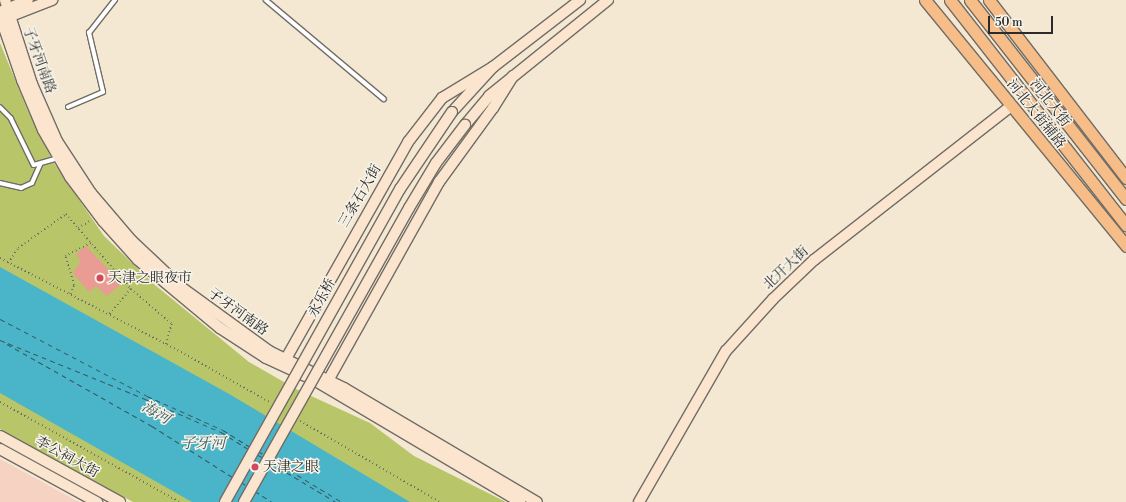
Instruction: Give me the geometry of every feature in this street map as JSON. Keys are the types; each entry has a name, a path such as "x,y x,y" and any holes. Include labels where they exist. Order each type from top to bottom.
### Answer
{"main road":[{"path":"4,12 28,0"},
{"path":"4,12 52,0"},
{"name":"三条石大街","path":"284,362 408,142 442,98 494,67 580,0"},
{"path":"244,502 409,208 436,163 489,96 608,0"},
{"name":"河北大街辅路","path":"925,0 1010,107 1126,246"},
{"name":"河北大街","path":"950,0 1126,225"},
{"name":"河北大街","path":"970,0 1126,200"},
{"path":"989,0 1126,178"},
{"name":"子牙河南路","path":"4,12 22,80 43,130 58,158 99,216 138,260 177,295 220,328 327,383 537,502"},
{"name":"子牙河南路","path":"4,12 32,84 57,141 111,218 181,287 228,323 284,362"},
{"name":"三条石大街","path":"452,112 494,67"},
{"path":"327,383 439,182 493,108 513,76"},
{"name":"北开大街","path":"639,502 726,351 773,300 814,260 1010,107"},
{"name":"永乐桥","path":"225,502 400,189 452,112"},
{"name":"子牙河南路","path":"327,383 520,502"},
{"name":"李公祠大街","path":"0,436 120,502"},
{"name":"李公祠大街","path":"0,450 97,502"}],"lane":[{"path":"68,107 103,92 89,33 115,0"},
{"path":"266,0 384,99"},
{"path":"0,107 11,118 34,165 40,165 58,158"},
{"path":"0,183 21,188 32,183 40,165"}],"path":[{"path":"8,263 18,248 66,214 131,289 172,324 166,344"},
{"path":"78,228 99,216"},
{"path":"70,294 74,285 65,256 91,243"},
{"path":"0,258 166,344 278,407"},
{"path":"109,315 131,289"},
{"path":"0,402 180,502"},
{"path":"298,420 440,502"}],"shaded area":[{"path":"0,459 79,502 0,502"}],"green space":[{"path":"0,43 28,111 54,163 104,236 155,285 249,362 296,389 370,423 414,456 506,502 133,502 0,429"}],"water":[{"name":"子牙河","path":"0,267 231,395 410,502 192,502 0,393"}],"building":[{"path":"86,246 121,284 107,296 96,286 89,292 73,273 81,261 76,255"}],"ferry route":[{"path":"0,319 147,396 223,430 250,447"},
{"path":"0,340 145,399 221,432 250,450"},
{"path":"7,344 152,426 234,478"},
{"path":"258,451 266,456"},
{"path":"258,455 264,458"},
{"path":"274,461 342,502"},
{"path":"271,463 336,502"},
{"path":"241,482 247,486"},
{"path":"255,491 272,502"}],"place":[{"name":"天津之眼夜市","path":"100,278"},
{"name":"天津之眼","path":"255,467"}],"water label":[{"name":"海河","path":"156,413"}]}
